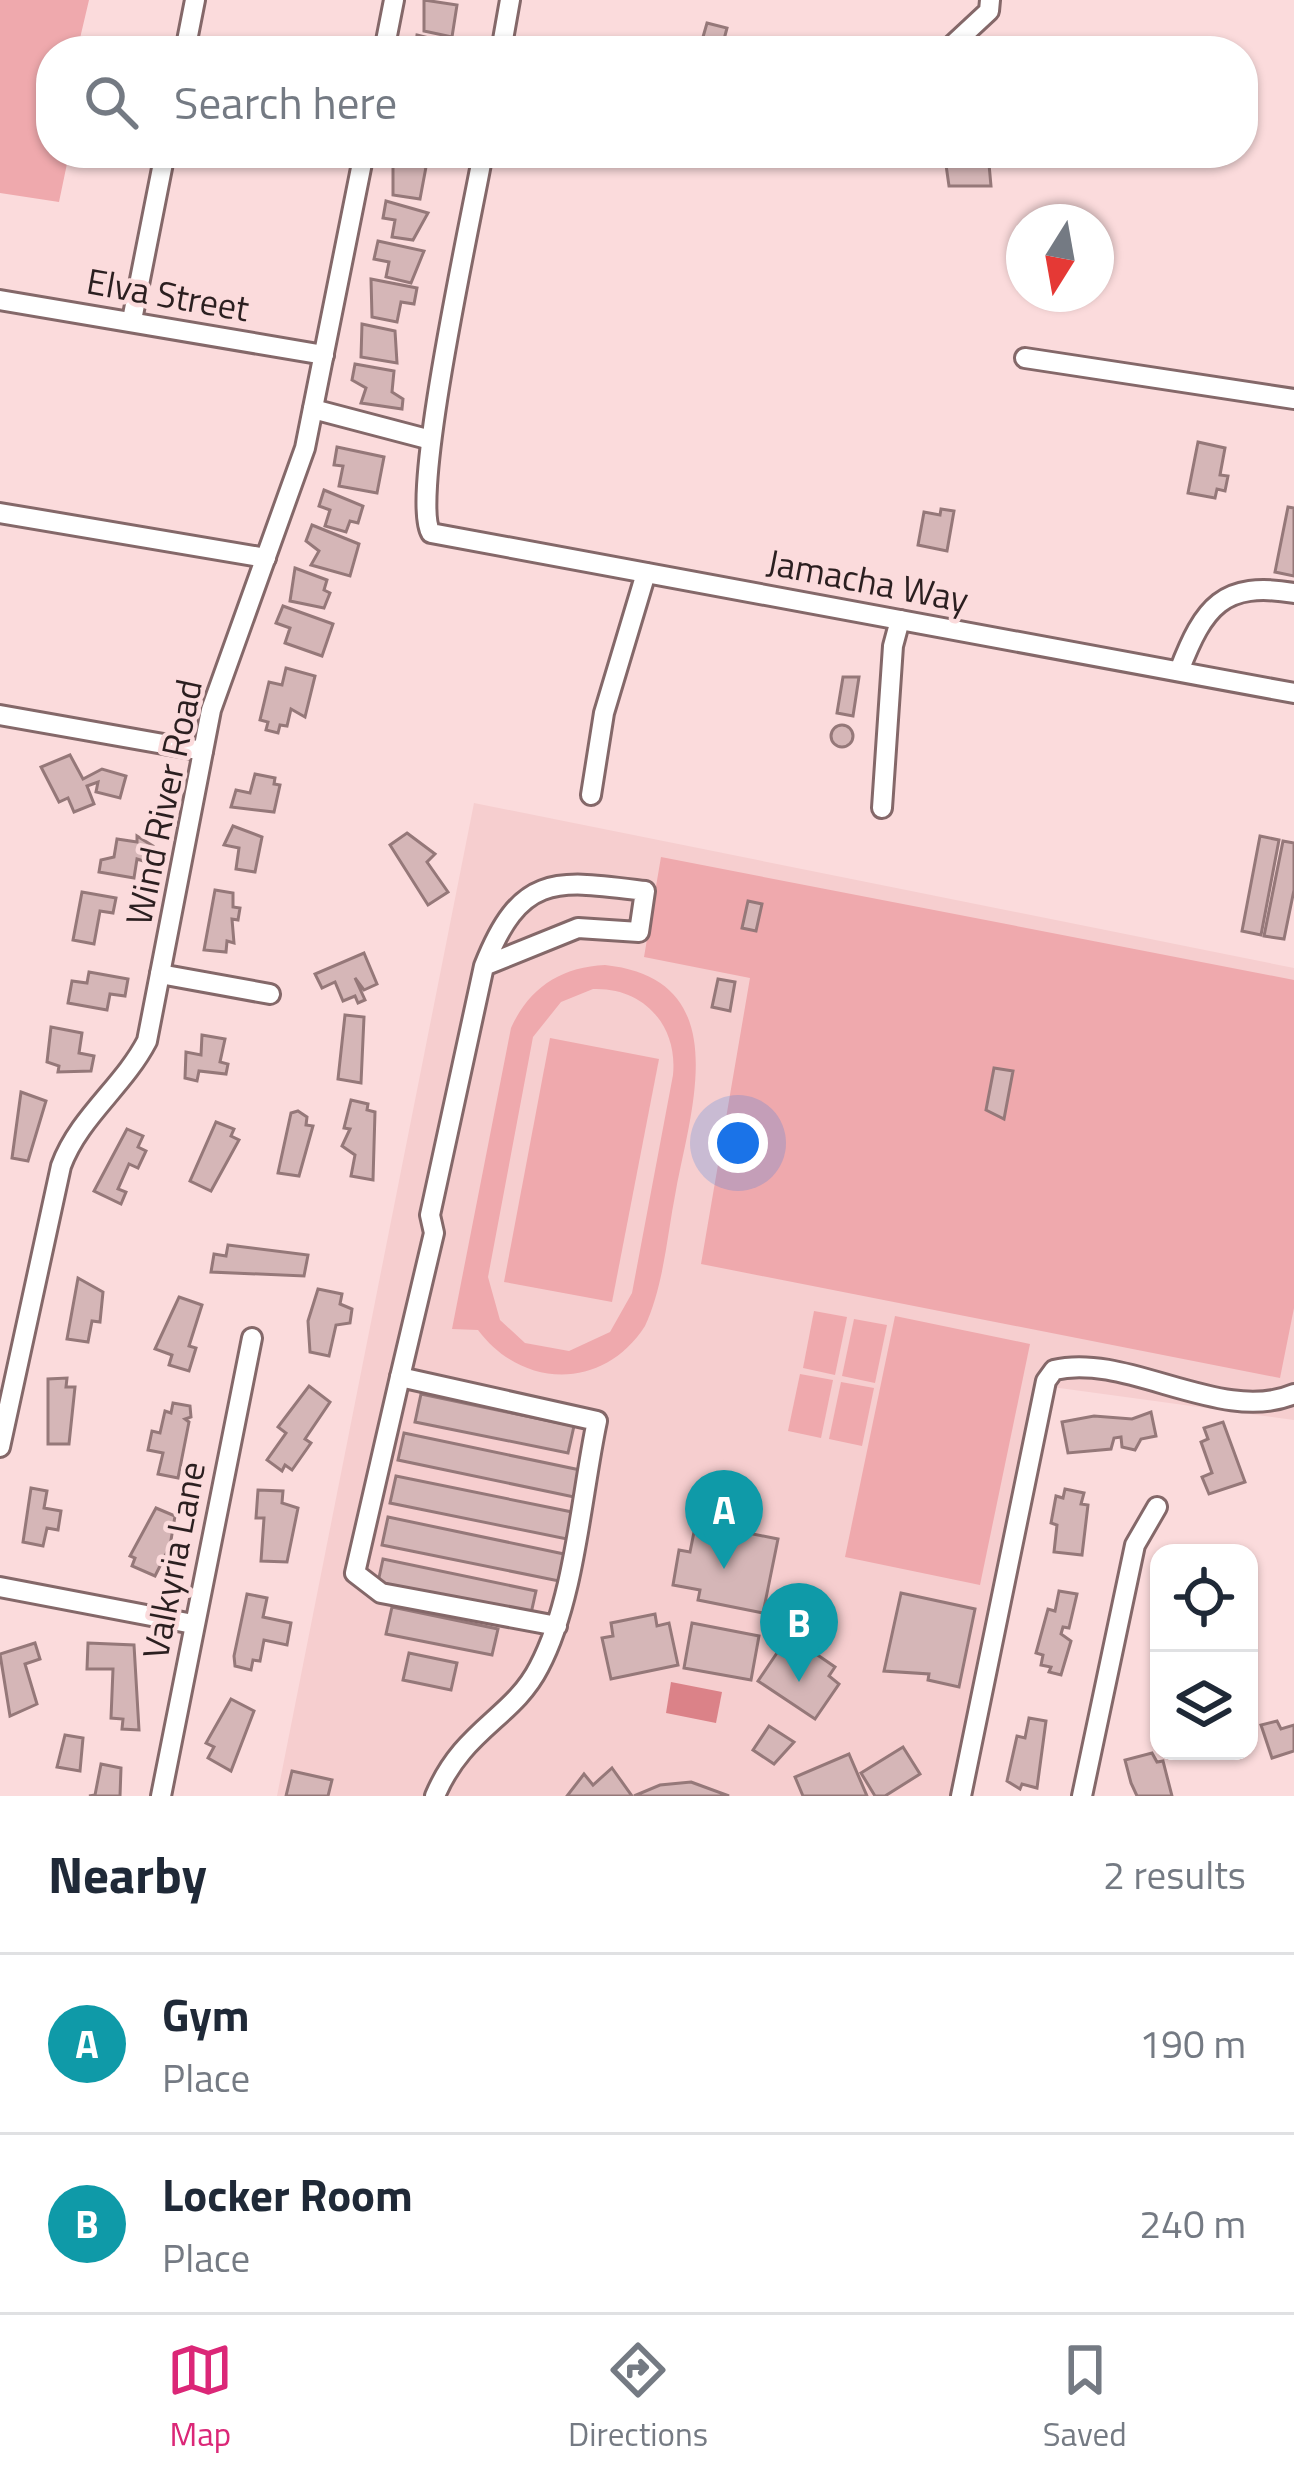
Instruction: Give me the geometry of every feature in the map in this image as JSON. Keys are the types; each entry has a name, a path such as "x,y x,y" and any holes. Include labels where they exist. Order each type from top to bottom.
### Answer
{"street":[{"path":"188,36 195,0"},
{"path":"387,36 394,0"},
{"path":"503,36 510,0"},
{"path":"962,36 989,10 990,0"},
{"path":"132,320 162,168"},
{"name":"Wind River Road","path":"0,1448 53,1188 81,1126 128,1077 147,1041 212,710 305,448 361,168"},
{"path":"313,409 431,440 480,168"},
{"name":"Elva Street","path":"0,300 324,355"},
{"path":"1025,358 1294,398"},
{"name":"Jamacha Way","path":"431,440 424,504 430,532 1294,693"},
{"path":"0,513 266,558"},
{"path":"591,795 604,713 646,572"},
{"path":"1179,671 1191,639 1227,595 1253,586 1294,593"},
{"path":"882,808 893,646 900,620"},
{"path":"0,715 203,751"},
{"path":"484,966 578,928 638,932 645,891 567,881 529,895 508,916 484,966 355,1574 381,1593 556,1626"},
{"path":"160,974 270,994"},
{"name":"Valkyria Lane","path":"160,1796 252,1338"},
{"path":"961,1796 1046,1381 1054,1370 1087,1370 1258,1403 1294,1394"},
{"path":"400,1378 597,1420 556,1626 538,1670 450,1761 435,1796"},
{"path":"1082,1796 1135,1545 1157,1507"},
{"path":"0,1587 193,1624"}],"shaded area":[{"path":"0,0 89,0 81,36 36,36 36,168 66,168 59,202 0,193"},
{"path":"474,803 1294,968 1294,1420 1052,1387 965,1796 277,1796"},
{"path":"661,857 1294,980 1294,1308 1280,1378 701,1264 750,978 644,957"},
{"path":"605,965 646,975 673,994 689,1020 695,1085 661,1277 645,1326 608,1362 586,1371 540,1372 496,1350 478,1330 452,1329 511,1028 527,1002 548,982","holes":["593,989 611,990 642,1002 663,1025 670,1040 673,1075 632,1293 610,1332 569,1351 525,1343 500,1320 488,1277 533,1037 561,1002"]},
{"path":"550,1038 659,1059 612,1302 504,1282"},
{"path":"814,1311 847,1317 835,1375 803,1368"},
{"path":"895,1316 1030,1344 980,1585 845,1557"},
{"path":"854,1319 887,1325 875,1383 842,1376"},
{"path":"800,1374 833,1380 821,1438 788,1431"},
{"path":"841,1382 874,1388 862,1446 829,1439"},
{"path":"671,1682 722,1692 716,1723 666,1713"}],"building":[{"path":"424,0 457,5 452,36 424,31"},
{"path":"707,23 727,28 725,36 703,36"},
{"path":"393,168 426,168 420,199 393,195"},
{"path":"946,168 989,168 991,186 949,186"},
{"path":"386,201 428,213 413,240 392,237 395,220 383,218"},
{"path":"378,241 424,251 411,283 386,277 389,262 374,259"},
{"path":"371,279 417,288 414,304 401,302 397,322 372,317"},
{"path":"362,324 395,331 397,363 361,357"},
{"path":"355,364 394,371 392,392 403,399 402,409 361,403 366,388 352,380"},
{"path":"1198,442 1225,448 1220,475 1228,476 1225,491 1217,489 1215,498 1188,493"},
{"path":"337,447 384,457 377,493 339,486 343,466 334,465"},
{"path":"324,490 363,506 358,523 350,521 346,532 325,526 330,510 319,506"},
{"path":"1288,507 1294,508 1294,576 1275,572"},
{"path":"941,509 954,511 947,551 918,545 924,512 940,515"},
{"path":"312,525 359,544 350,576 311,565 319,551 306,541"},
{"path":"295,568 327,580 324,590 330,593 324,608 290,601"},
{"path":"283,606 333,624 322,656 285,643 290,628 276,623"},
{"path":"286,668 315,676 305,717 291,709 287,726 280,725 278,733 266,730 268,722 260,720 269,682 282,685"},
{"path":"843,677 859,677 853,716 837,713"},
{"path":"842,725 853,736 842,747 831,736"},
{"path":"70,755 83,779 102,769 126,776 120,798 96,792 98,782 87,786 94,804 74,812 68,798 59,802 41,767"},
{"path":"255,774 275,778 274,784 280,785 274,812 231,807 236,790 250,793"},
{"path":"233,826 262,837 255,872 236,869 239,848 224,845"},
{"path":"407,833 435,854 427,862 448,892 428,905 390,845"},
{"path":"137,836 153,846 150,863 137,859 134,878 99,872 101,860 114,857 117,839 137,842"},
{"path":"1260,836 1279,840 1261,935 1242,931"},
{"path":"1283,841 1294,843 1294,890 1284,939 1264,936"},
{"path":"215,890 233,893 233,907 240,908 238,920 232,919 234,943 227,941 226,952 204,950"},
{"path":"82,892 116,898 113,913 100,911 94,944 73,940"},
{"path":"748,901 762,904 756,931 742,928"},
{"path":"364,953 377,984 364,990 355,978 365,1000 358,1003 355,996 343,1001 335,982 322,988 315,974"},
{"path":"89,972 128,979 125,996 110,994 107,1010 68,1003 72,981 87,983"},
{"path":"718,979 735,982 730,1011 712,1007"},
{"path":"345,1015 364,1017 361,1083 338,1079"},
{"path":"51,1027 82,1033 79,1053 94,1056 91,1071 58,1072 59,1066 47,1062"},
{"path":"202,1035 225,1039 220,1062 228,1064 226,1074 199,1071 197,1081 185,1078 186,1052 201,1055"},
{"path":"994,1068 1013,1071 1004,1119 986,1110"},
{"path":"21,1092 46,1101 28,1161 12,1158"},
{"path":"351,1100 368,1104 367,1110 375,1112 373,1180 351,1176 355,1155 342,1146 350,1129 344,1128"},
{"path":"298,1111 307,1117 306,1125 313,1126 299,1176 278,1173 291,1113"},
{"path":"216,1122 234,1129 231,1136 239,1140 211,1191 190,1181"},
{"path":"127,1129 143,1136 138,1147 146,1151 138,1168 129,1164 118,1189 126,1192 121,1204 94,1191"},
{"path":"228,1245 308,1255 304,1276 211,1272 214,1254 226,1256"},
{"path":"78,1278 103,1292 100,1322 92,1321 88,1342 67,1339"},
{"path":"318,1289 342,1294 340,1304 352,1309 350,1323 336,1325 329,1356 310,1352 308,1321"},
{"path":"179,1297 202,1305 189,1346 196,1348 189,1371 169,1365 172,1355 155,1349"},
{"path":"67,1378 66,1387 75,1387 69,1444 48,1444 48,1379"},
{"path":"309,1386 330,1402 305,1439 311,1443 292,1470 285,1465 282,1471 267,1460 286,1433 278,1427"},
{"path":"421,1394 574,1426 568,1453 415,1422"},
{"path":"173,1403 190,1406 191,1417 185,1419 189,1422 178,1478 158,1474 163,1453 148,1450 152,1431 160,1433 165,1411 171,1413"},
{"path":"1151,1412 1156,1436 1141,1439 1135,1450 1122,1447 1121,1437 1114,1438 1111,1449 1068,1453 1062,1422 1094,1416 1132,1419"},
{"path":"1223,1422 1245,1482 1209,1494 1202,1477 1212,1473 1201,1442 1208,1439 1204,1428"},
{"path":"404,1433 580,1470 574,1497 398,1460"},
{"path":"396,1476 572,1512 567,1539 390,1503"},
{"path":"31,1488 47,1491 44,1508 61,1511 58,1530 47,1528 43,1546 23,1542"},
{"path":"1065,1489 1084,1493 1081,1504 1088,1505 1082,1555 1054,1552 1057,1525 1051,1523 1056,1496 1063,1498"},
{"path":"258,1490 283,1491 282,1503 298,1508 287,1562 261,1561 264,1518 256,1518"},
{"path":"699,1507 736,1515 733,1530 778,1539 763,1613 698,1600 700,1590 673,1585 679,1550 690,1552"},
{"path":"156,1508 175,1516 170,1546 155,1576 132,1566 135,1558 130,1556"},
{"path":"388,1517 564,1554 559,1581 382,1545"},
{"path":"383,1559 536,1591 530,1618 377,1587"},
{"path":"1059,1591 1077,1594 1069,1628 1063,1627 1061,1634 1071,1641 1061,1675 1041,1665 1043,1655 1036,1653 1048,1609 1055,1611"},
{"path":"901,1593 975,1609 959,1687 928,1680 929,1674 884,1671"},
{"path":"247,1594 267,1598 263,1617 291,1623 287,1645 264,1640 260,1661 253,1660 251,1670 235,1666 234,1656"},
{"path":"392,1607 498,1629 492,1655 386,1634"},
{"path":"655,1614 657,1626 669,1623 678,1665 611,1679 602,1638 613,1636 611,1623"},
{"path":"692,1623 759,1636 751,1680 684,1668"},
{"path":"35,1643 40,1659 25,1664 37,1704 10,1716 0,1654"},
{"path":"88,1643 134,1645 139,1730 122,1729 123,1719 111,1718 113,1669 87,1669"},
{"path":"800,1643 835,1667 829,1676 839,1684 815,1719 758,1681 783,1644 794,1651"},
{"path":"409,1653 457,1663 451,1690 403,1680"},
{"path":"231,1699 254,1711 231,1771 208,1758 214,1747 206,1743"},
{"path":"1029,1718 1046,1721 1037,1788 1022,1784 1020,1789 1007,1781 1017,1736 1025,1738"},
{"path":"1277,1721 1281,1729 1294,1725 1294,1751 1272,1758 1261,1725"},
{"path":"769,1726 794,1742 774,1764 753,1750"},
{"path":"65,1735 83,1738 80,1771 57,1767"},
{"path":"903,1747 920,1774 885,1796 875,1796 861,1773"},
{"path":"849,1754 867,1796 803,1796 795,1777"},
{"path":"1150,1754 1150,1760 1163,1761 1172,1796 1137,1796 1125,1760"},
{"path":"101,1764 121,1768 120,1796 89,1796 95,1795"},
{"path":"612,1768 632,1796 567,1796 584,1774 593,1785"},
{"path":"292,1771 332,1780 328,1796 286,1796"},
{"path":"691,1782 729,1796 634,1796 660,1785"}],"place":[{"name":"Gym","path":"724,1569"},
{"name":"Locker Room","path":"799,1682"}]}
